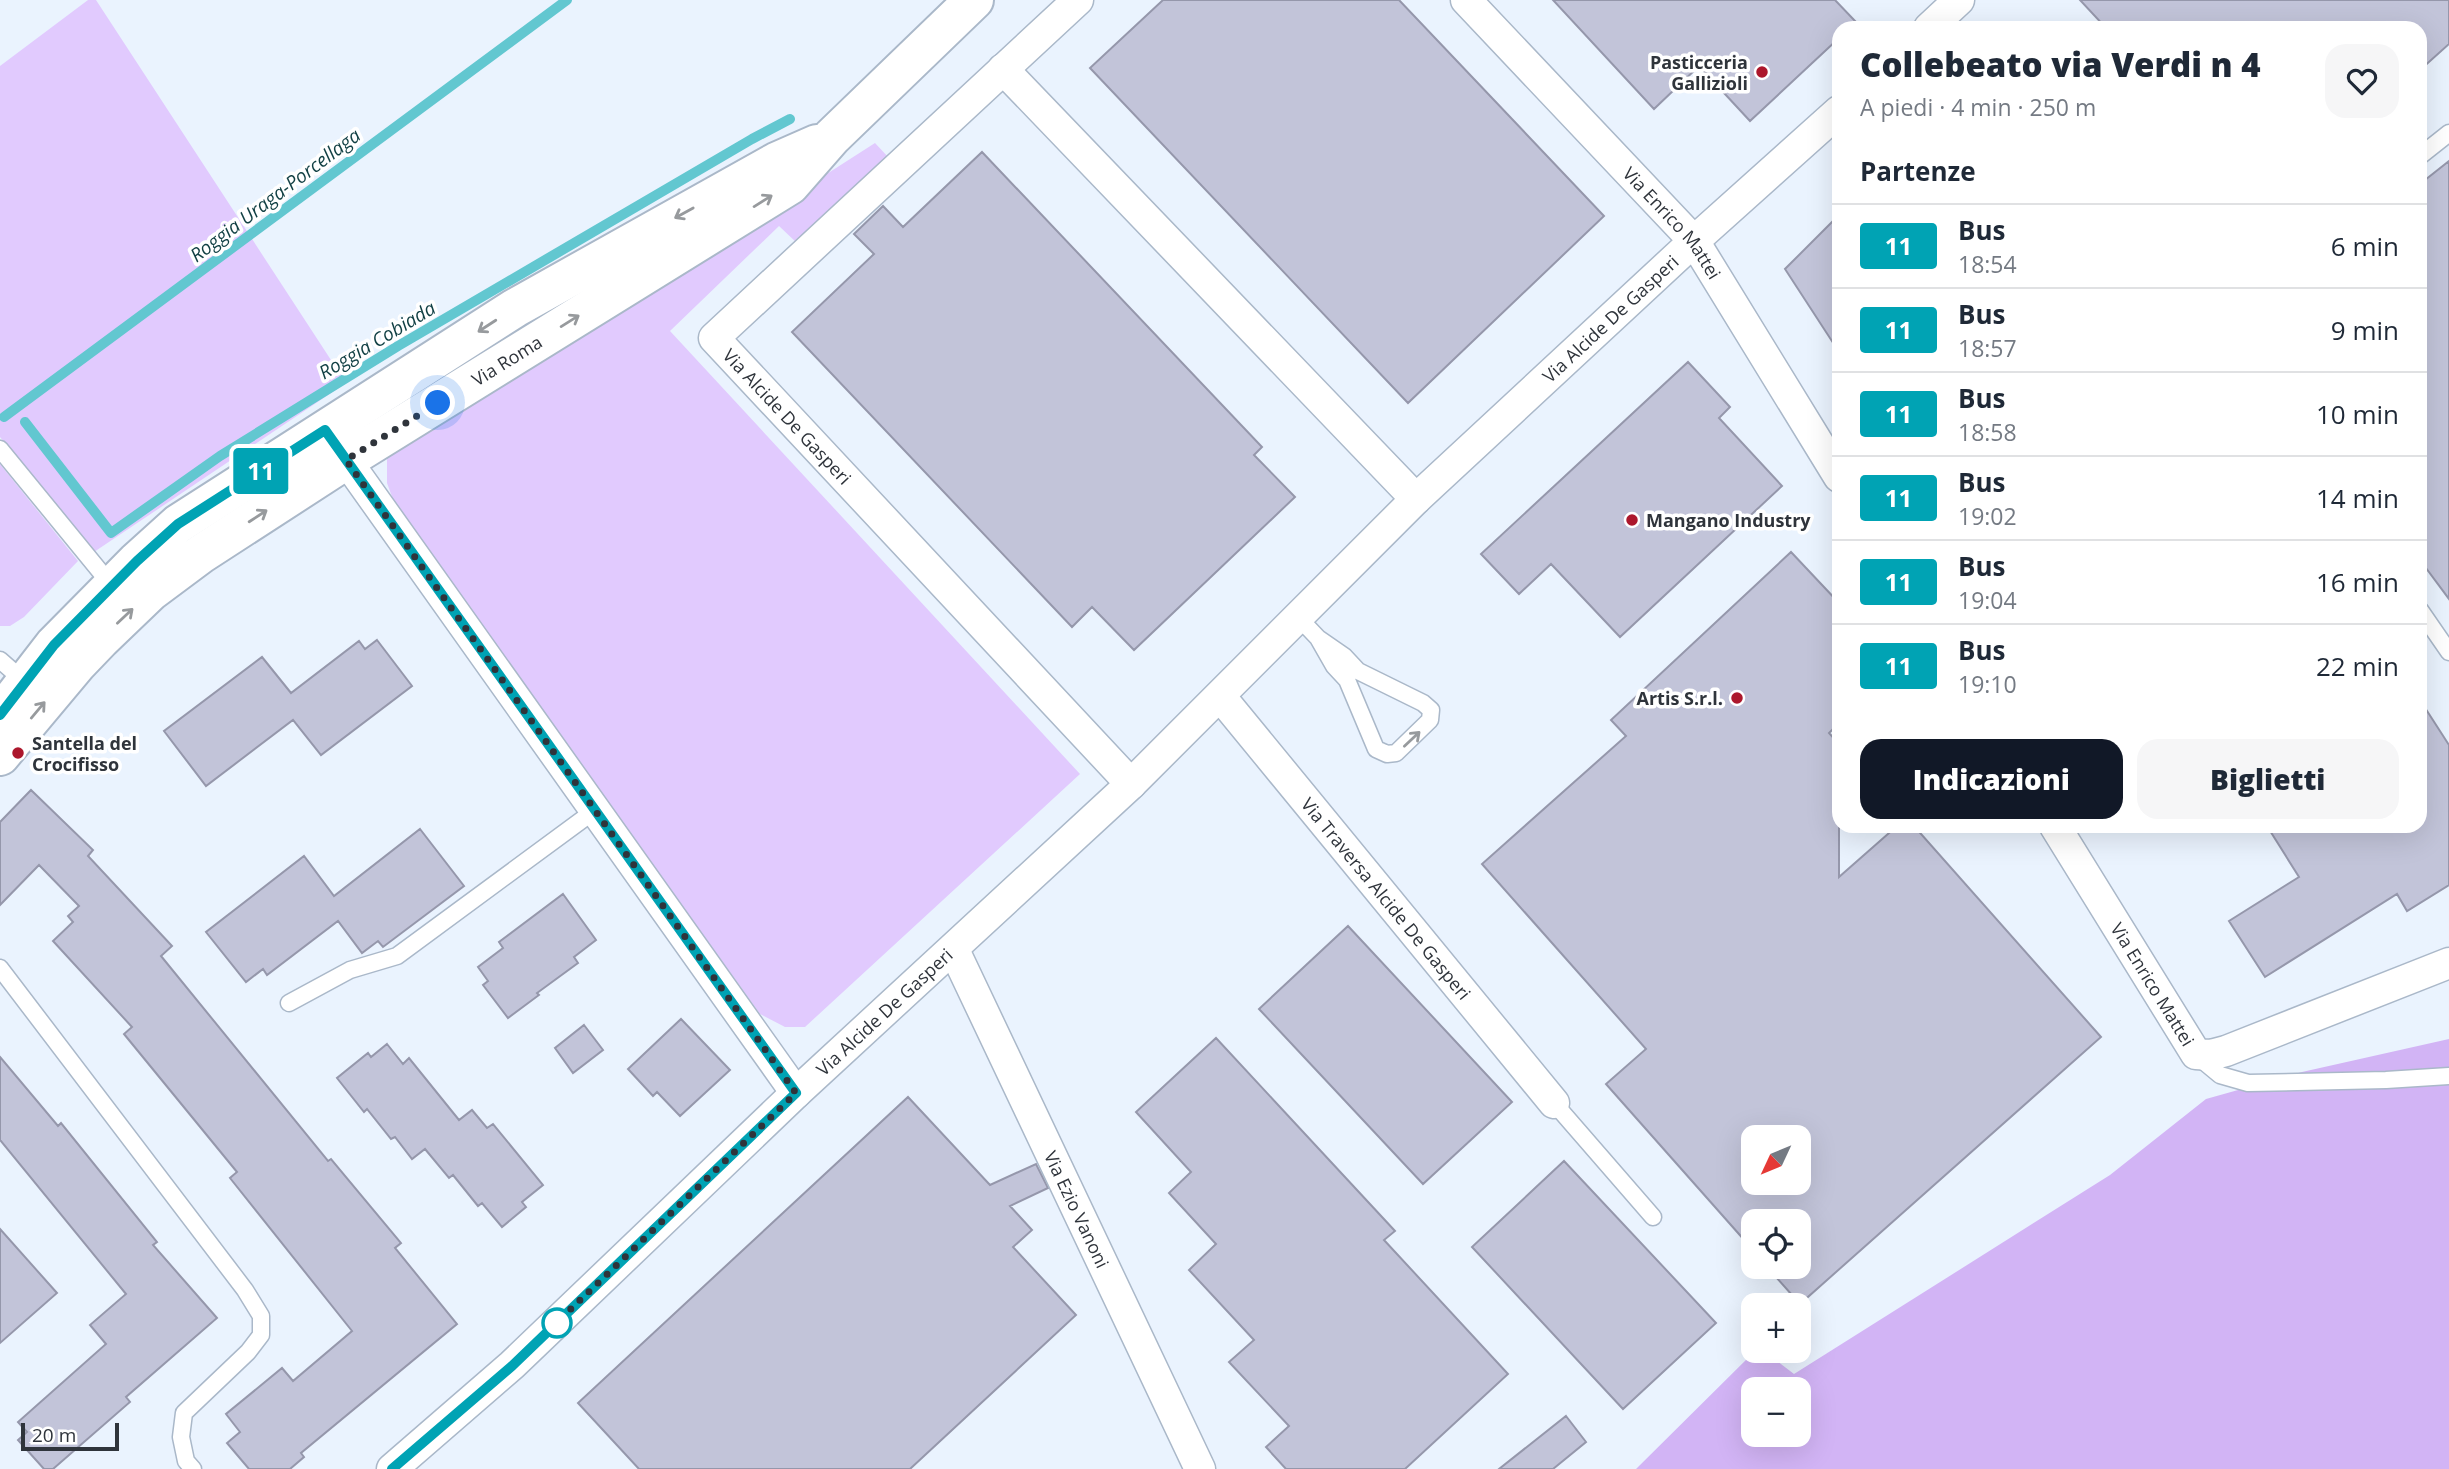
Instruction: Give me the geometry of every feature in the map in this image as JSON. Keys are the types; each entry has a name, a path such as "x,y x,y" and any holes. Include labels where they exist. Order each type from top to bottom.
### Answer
{"street":[{"path":"0,756 77,664 150,592 256,518 335,445 515,308 776,162 832,137 974,0"},
{"name":"Via Alcide De Gasperi","path":"1079,0 714,338 1131,784"},
{"name":"Via Enrico Mattei","path":"1466,0 1694,241 1832,466"},
{"path":"1936,21 1959,0"},
{"path":"1003,69 1416,499"},
{"name":"Via Alcide De Gasperi","path":"392,1469 512,1366 796,1093 954,950 1131,784 1220,696 1308,628 1416,499 1694,241 1832,117"},
{"path":"0,715 12,671 54,645 178,524 335,445"},
{"path":"335,445 796,1093"},
{"name":"Via Traversa Alcide De Gasperi","path":"1220,696 1554,1103"},
{"name":"Via Enrico Mattei","path":"2059,833 2196,1054 2211,1055 2225,1051 2449,963"},
{"name":"Via Ezio Vanoni","path":"954,950 1200,1469"}],"lane":[{"path":"2427,150 2449,133"},
{"path":"0,449 112,586"},
{"path":"2427,620 2449,652"},
{"path":"1308,628 1345,656 1358,671 1423,703 1431,710 1430,720 1396,753 1387,754 1376,749 1347,680 1308,628"},
{"path":"289,1003 350,970 397,956 594,811"},
{"path":"0,968 245,1290 261,1316 261,1335 184,1413 181,1437 187,1461 193,1469"},
{"path":"2196,1054 2220,1075 2248,1083 2449,1076"},
{"path":"1554,1103 1653,1217"}],"shaded area":[{"path":"88,0 96,0 346,383 94,552 0,437 0,66"},
{"path":"875,143 889,158 798,244 779,226 670,331 1080,774 805,1027 785,1027 760,1014 398,513 387,483 387,456"},
{"path":"0,464 78,561 24,617 10,626 0,626"},
{"path":"2449,1039 2449,1469 1636,1469 1743,1363 1780,1363 1794,1374 2110,1175 2206,1099 2302,1072"}],"building":[{"path":"1163,0 1399,0 1604,216 1408,403 1090,68"},
{"path":"1553,0 1835,0 1855,21 1832,21 1832,45 1750,121 1699,66 1654,109"},
{"path":"2080,0 2449,0 2449,44 2427,64 2427,21 2100,21"},
{"path":"982,152 1262,447 1254,455 1295,497 1134,650 1092,607 1072,627 792,332 874,254 854,234 883,206 903,227"},
{"path":"2449,161 2449,599 2427,569 2427,178"},
{"path":"1832,222 1832,341 1785,269"},
{"name":"Mangano Industry","path":"1688,362 1730,407 1719,418 1782,486 1620,637 1551,564 1519,594 1481,554"},
{"path":"1791,552 1832,596 1832,730 1829,733 1832,736 1832,833 1839,833 1839,877 1889,833 1920,833 2101,1037 1811,1294 1790,1293 1778,1279 1811,1279 1811,1209 1741,1209 1741,1236 1606,1084 1646,1049 1482,864 1626,736 1611,720"},
{"path":"377,640 412,686 321,755 293,720 206,786 164,731 262,657 291,693 359,641 365,649"},
{"path":"2427,711 2449,745 2449,885 2407,911 2397,894 2265,977 2229,921 2299,877 2271,833 2427,833"},
{"path":"31,790 93,850 88,856 172,946 161,956 328,1161 331,1159 401,1243 395,1248 457,1324 301,1453 304,1457 290,1469 249,1469 227,1443 240,1432 226,1414 282,1368 293,1381 352,1331 230,1178 237,1172 124,1034 132,1027 53,941 73,922 68,916 79,906 39,865 0,905 0,822"},
{"path":"420,829 464,886 383,947 378,941 362,953 338,921 267,975 263,969 246,982 206,932 304,856 334,896"},
{"path":"563,894 596,940 574,957 578,963 508,1018 483,985 488,981 478,967 503,948 499,942"},
{"path":"1348,926 1512,1102 1423,1184 1259,1009"},
{"path":"681,1019 730,1070 680,1116 657,1092 653,1096 628,1069"},
{"path":"584,1025 603,1050 573,1073 555,1048"},
{"path":"1216,1038 1395,1231 1384,1240 1508,1374 1405,1469 1286,1469 1266,1447 1289,1426 1229,1362 1254,1340 1189,1270 1216,1244 1169,1193 1191,1172 1136,1112"},
{"path":"387,1044 403,1064 409,1058 459,1120 472,1110 487,1128 493,1124 543,1185 522,1202 526,1207 502,1227 482,1203 478,1206 453,1175 449,1178 425,1149 412,1159 395,1137 391,1139 367,1109 364,1112 337,1078 368,1053 371,1057"},
{"path":"0,1057 58,1126 61,1123 157,1242 153,1245 217,1318 126,1397 130,1402 53,1469 44,1469 18,1440 27,1432 18,1422 106,1344 90,1325 126,1294 0,1140"},
{"path":"908,1097 990,1185 1036,1164 1048,1188 1010,1206 1032,1230 1013,1247 1076,1315 910,1469 639,1469 578,1403"},
{"path":"1564,1161 1716,1323 1623,1409 1472,1247"},
{"path":"0,1229 57,1293 0,1343"},
{"path":"1566,1416 1586,1442 1553,1469 1499,1469"}],"waterway":[{"name":"Roggia Uraga-Porcellaga","path":"4,417 567,0"},
{"name":"Roggia Cobiada","path":"25,422 111,533 220,456 398,346 790,119"}],"bus line":[{"name":"11","path":"0,715 54,645 137,561 178,524 325,430 796,1093 512,1366 392,1469"}],"place":[{"name":"Pasticceria Gallizioli","path":"1762,72"},
{"name":"Mangano Industry","path":"1632,520"},
{"name":"Artis S.r.l.","path":"1737,698"},
{"name":"Santella del Crocifisso","path":"18,753"}],"route":[{"path":"438,403 346,460 796,1093 550,1329 557,1323"}]}
